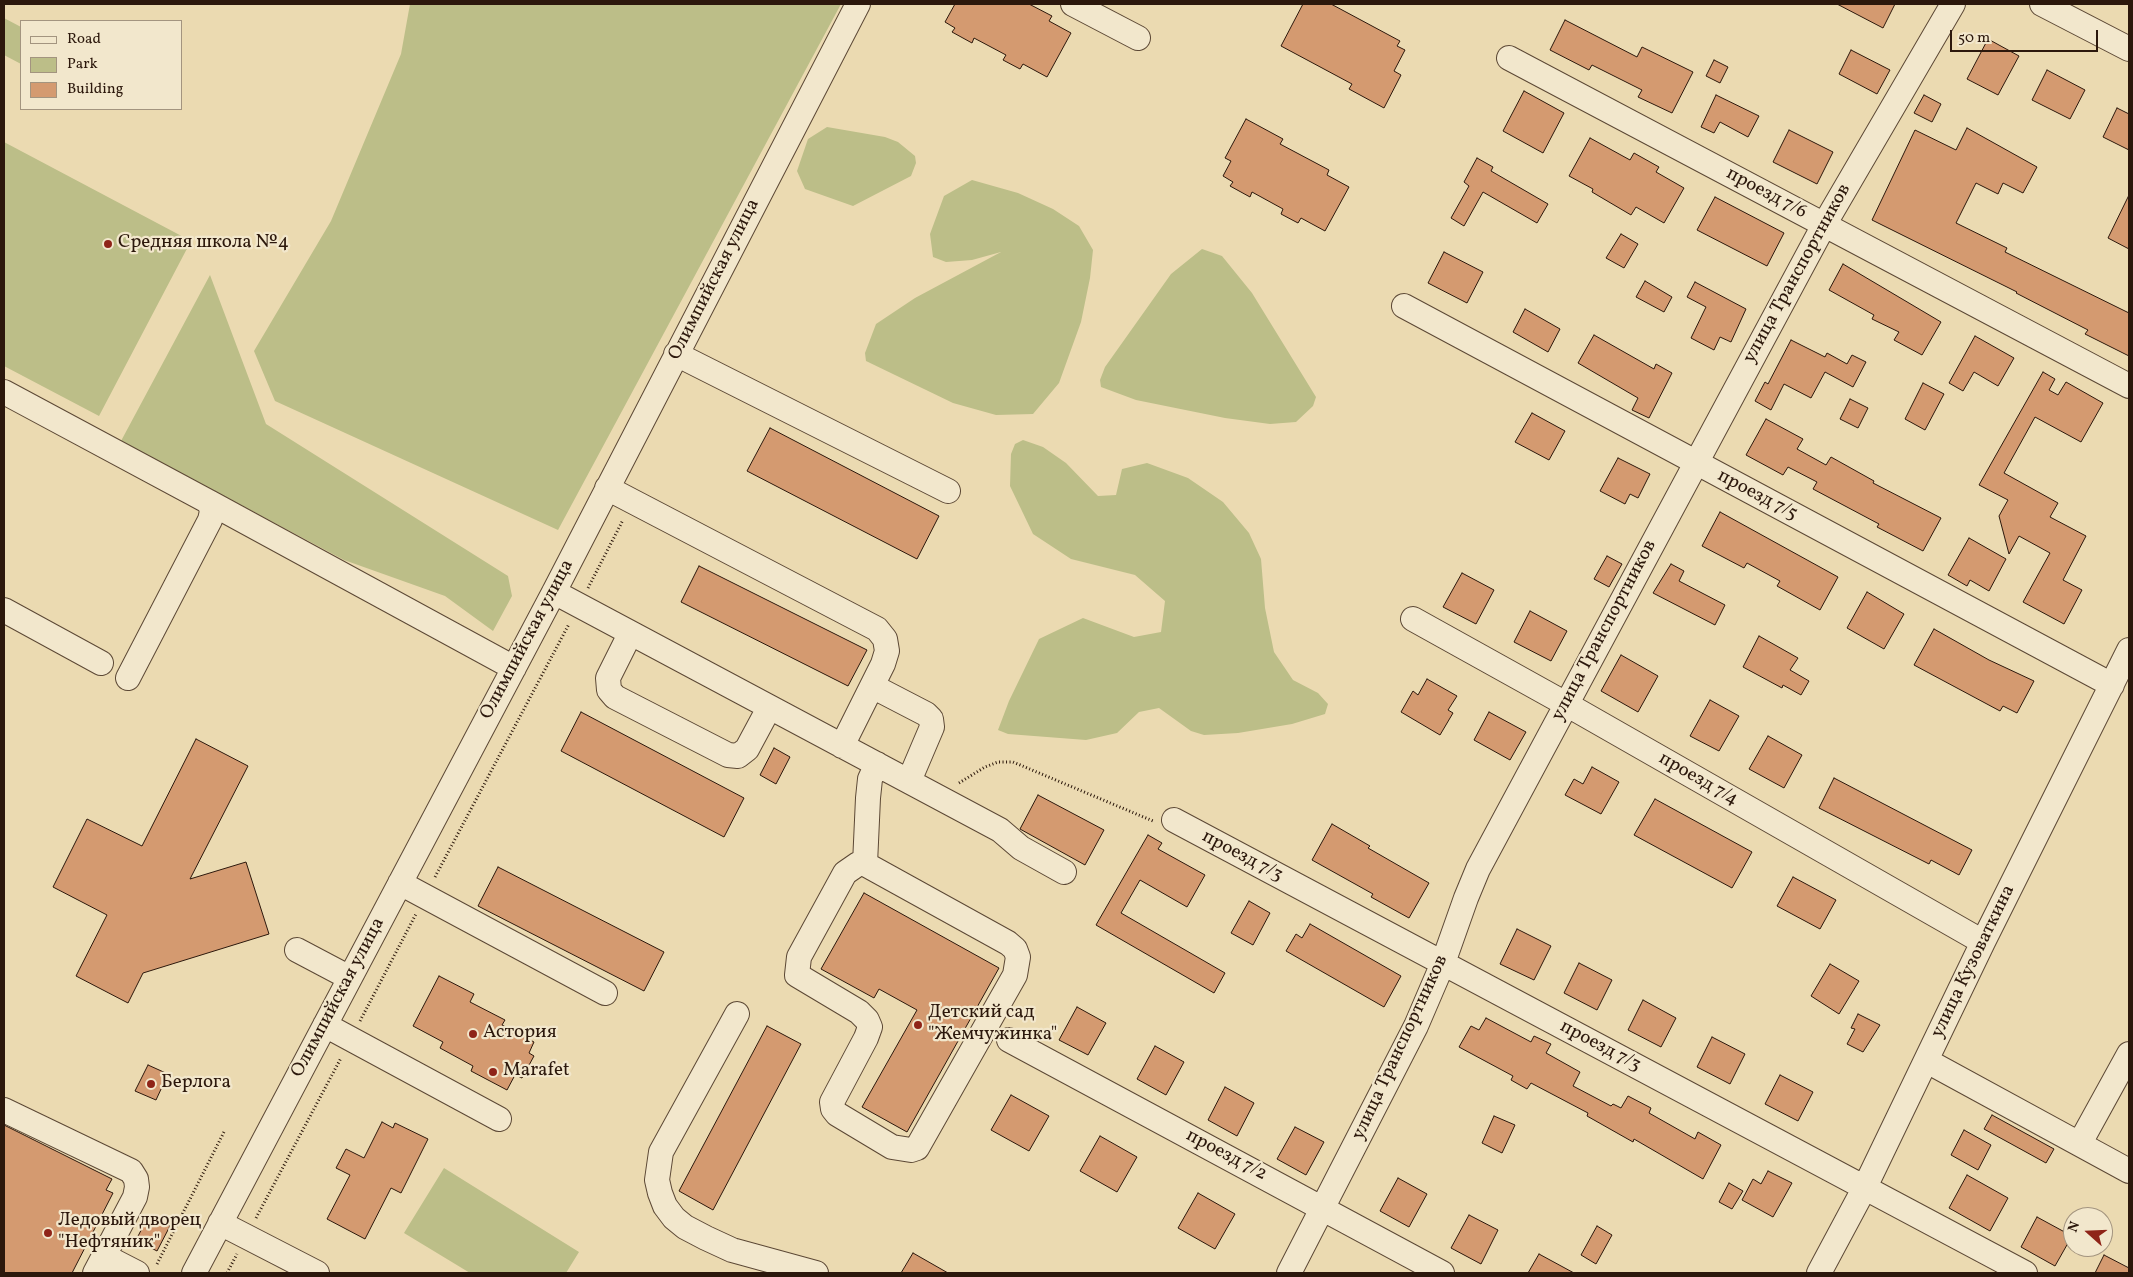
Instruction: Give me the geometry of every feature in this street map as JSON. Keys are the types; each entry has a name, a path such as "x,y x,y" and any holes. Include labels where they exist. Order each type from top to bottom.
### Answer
{"street":[{"name":"Олимпийская улица","path":"194,1273 554,592 858,4"},
{"path":"1073,4 1138,38"},
{"name":"улица Транспортников","path":"1289,1273 1416,1026 1443,963 1462,907 1478,869 1824,225 1953,4"},
{"path":"2042,4 2129,50"},
{"name":"проезд 7/6","path":"1509,58 2129,386"},
{"name":"проезд 7/5","path":"1404,306 2112,684"},
{"path":"676,354 948,491"},
{"path":"4,392 514,668"},
{"path":"607,488 878,629 885,639 887,650 872,686 842,746"},
{"path":"128,678 210,520 212,511 209,502"},
{"path":"554,592 1000,830 1021,848 1064,872"},
{"path":"4,610 101,663"},
{"name":"проезд 7/4","path":"1413,619 1983,942"},
{"path":"630,634 608,678 609,690 615,697 728,755 738,756 747,749 769,708"},
{"name":"улица Кузоваткина","path":"1819,1273 1865,1188 1983,942 2129,650"},
{"path":"872,686 926,714 931,719 932,727 909,781"},
{"path":"865,864 870,779 877,764"},
{"name":"проезд 7/3","path":"1174,820 2025,1273"},
{"path":"858,864 865,864 1008,943 1015,949 1018,957 1015,975 917,1148 911,1150 892,1147 837,1114 833,1109 832,1102 870,1027 867,1020 859,1012 797,975 799,957 845,873 858,864"},
{"path":"400,883 605,993"},
{"path":"297,950 350,978"},
{"path":"737,1014 662,1152 657,1180 665,1206 674,1218 685,1227 732,1250 816,1273"},
{"path":"325,1025 499,1119"},
{"name":"проезд 7/2","path":"1009,1040 1442,1273"},
{"path":"2080,1144 2129,1054"},
{"path":"1926,1061 2129,1171"},
{"path":"4,1110 131,1171 137,1186 135,1197 99,1265 147,1269"},
{"path":"220,1223 317,1273"}],"path":[{"path":"956,784 984,767 998,762 1013,762 1153,822 1174,820"},
{"path":"147,1269 224,1132"}],"green space":[{"path":"410,4 841,4 558,530 275,401 254,351 331,221 401,54"},
{"path":"4,18 20,26 20,63 4,55"},
{"path":"827,127 885,137 898,142 915,156 916,163 911,176 853,206 805,189 797,171 808,139"},
{"path":"4,142 191,241 99,416 4,366"},
{"path":"972,180 1018,193 1053,209 1079,226 1093,250 1090,278 1081,322 1059,383 1033,414 996,415 953,403 866,361 865,353 876,324 915,298 1001,252 972,260 946,262 933,257 930,234 944,196"},
{"path":"1202,249 1222,256 1252,293 1316,397 1313,406 1296,422 1270,424 1225,418 1136,400 1101,387 1100,380 1105,367 1171,274"},
{"path":"210,275 266,424 508,576 512,596 493,631 445,596 344,560 121,441"},
{"path":"1023,440 1043,447 1066,463 1098,496 1116,495 1122,469 1147,463 1188,478 1223,502 1249,533 1261,559 1265,608 1274,652 1293,680 1318,693 1328,704 1325,714 1292,724 1238,733 1204,735 1191,731 1159,708 1139,712 1117,733 1086,740 1008,734 998,730 1009,701 1039,639 1083,618 1134,637 1161,632 1165,601 1135,575 1071,559 1033,534 1010,486 1011,454 1015,444"},
{"path":"444,1168 579,1252 566,1273 470,1273 404,1233"}],"building":[{"path":"955,4 1029,4 1052,16 1049,21 1071,33 1047,77 1023,64 1020,69 1003,60 1006,55 974,38 972,43 952,32 955,28 945,22"},
{"path":"1303,4 1331,4 1400,41 1397,46 1405,50 1394,71 1401,75 1384,108 1349,89 1352,84 1281,46"},
{"path":"1837,4 1895,4 1883,28"},
{"path":"1565,20 1637,57 1642,47 1693,72 1672,113 1638,97 1642,90 1592,65 1589,70 1550,50"},
{"path":"1988,39 2019,56 1998,95 1967,79"},
{"path":"1851,50 1890,70 1877,94 1839,74"},
{"path":"1714,60 1728,67 1720,83 1706,76"},
{"path":"2047,70 2085,90 2070,119 2032,100"},
{"path":"1524,91 1564,113 1543,153 1503,131"},
{"path":"1716,95 1759,116 1748,137 1720,122 1714,133 1701,127"},
{"path":"1924,95 1941,104 1932,122 1914,113"},
{"path":"2117,108 2129,114 2129,150 2103,137"},
{"path":"1246,119 1283,139 1280,144 1329,170 1327,175 1349,187 1325,231 1301,218 1298,223 1281,214 1283,209 1252,192 1250,197 1230,186 1233,182 1223,176 1231,161 1225,158"},
{"path":"1967,128 2037,167 2023,193 2003,183 1998,194 1976,183 1956,223 2007,248 2005,252 2129,313 2129,356 2085,334 2088,330 2017,292 1872,220 1915,130 1956,150"},
{"path":"1789,130 1833,152 1817,184 1773,162"},
{"path":"1590,138 1630,160 1634,153 1659,167 1656,172 1684,188 1664,223 1636,207 1631,215 1592,192 1593,189 1569,176"},
{"path":"1477,158 1493,167 1491,171 1548,204 1537,223 1483,192 1464,226 1451,218 1469,186 1464,182"},
{"path":"2129,195 2129,249 2108,238"},
{"path":"1715,197 1784,233 1767,266 1697,230"},
{"path":"1621,234 1638,244 1624,268 1606,258"},
{"path":"1444,252 1483,272 1467,303 1428,283"},
{"path":"1843,264 1941,322 1922,355 1894,340 1899,332 1872,319 1874,315 1829,290"},
{"path":"1645,281 1672,297 1664,312 1636,297"},
{"path":"1695,282 1746,309 1731,342 1720,337 1714,350 1691,338 1706,307 1687,297"},
{"path":"1525,309 1560,329 1548,352 1513,332"},
{"path":"1594,335 1654,369 1656,364 1672,373 1649,418 1632,410 1638,398 1578,363"},
{"path":"1975,336 2014,358 1998,386 1974,372 1963,391 1949,383"},
{"path":"1791,340 1825,357 1827,353 1847,364 1852,355 1866,362 1853,387 1825,372 1811,398 1784,384 1771,410 1755,401 1765,382 1768,384"},
{"path":"2043,372 2055,379 2049,390 2058,395 2066,382 2103,403 2081,442 2035,417 2004,473 2058,503 2050,517 2086,536 2063,580 2082,590 2064,624 2023,602 2050,553 2019,536 2009,554 1999,516 2008,500 1979,485"},
{"path":"1923,383 1944,394 1925,430 1905,419"},
{"path":"1850,399 1868,408 1858,428 1840,419"},
{"path":"1532,413 1565,431 1549,460 1515,442"},
{"path":"1766,419 1803,439 1797,449 1826,465 1831,457 1874,481 1873,483 1941,518 1923,551 1877,527 1879,524 1813,489 1817,482 1788,467 1783,475 1746,455"},
{"path":"770,428 939,516 917,559 747,471"},
{"path":"1618,458 1650,474 1638,498 1630,494 1625,504 1600,491"},
{"path":"1720,512 1838,577 1820,610 1777,586 1780,581 1747,563 1744,568 1702,546"},
{"path":"1969,538 2006,559 1989,591 1970,580 1967,586 1948,575"},
{"path":"1607,556 1622,564 1609,587 1594,579"},
{"path":"1671,564 1684,571 1679,581 1725,605 1715,625 1653,593"},
{"path":"699,566 867,650 848,686 681,602"},
{"path":"1462,573 1494,590 1476,624 1443,607"},
{"path":"1867,592 1904,614 1884,649 1847,628"},
{"path":"1530,611 1567,631 1551,661 1514,642"},
{"path":"1934,629 1989,660 2034,681 2017,713 2003,706 2000,711 1914,665"},
{"path":"1759,636 1798,658 1790,670 1809,681 1801,695 1783,685 1782,688 1743,667"},
{"path":"1621,655 1658,676 1638,712 1601,691"},
{"path":"1427,679 1457,696 1448,710 1453,713 1440,735 1401,712 1413,691 1418,695"},
{"path":"1710,700 1739,716 1719,751 1690,736"},
{"path":"581,712 744,798 724,837 561,751"},
{"path":"1489,712 1526,732 1510,760 1474,740"},
{"path":"1768,736 1802,755 1784,788 1749,769"},
{"path":"196,739 248,766 190,879 246,862 269,934 143,973 128,1003 76,976 107,915 53,887 87,819 142,846"},
{"path":"774,748 790,757 776,784 760,775"},
{"path":"1592,767 1619,782 1601,814 1565,795 1574,779 1583,784"},
{"path":"1834,778 1972,850 1959,875 1931,860 1929,864 1819,808"},
{"path":"1038,795 1104,830 1085,865 1020,829"},
{"path":"1655,799 1752,852 1732,888 1634,835"},
{"path":"1332,824 1370,846 1368,848 1429,883 1409,918 1371,897 1373,894 1312,860"},
{"path":"1148,835 1162,843 1158,849 1205,875 1187,907 1140,880 1121,913 1225,973 1214,993 1096,925"},
{"path":"498,867 664,952 644,991 478,906"},
{"path":"1793,877 1836,900 1820,929 1777,906"},
{"path":"864,893 999,968 907,1132 862,1107 917,1010 879,989 874,998 821,969"},
{"path":"1249,901 1270,913 1253,945 1231,933"},
{"path":"1310,924 1401,976 1384,1007 1286,951 1296,934 1302,938"},
{"path":"1517,929 1551,946 1534,980 1500,964"},
{"path":"1579,963 1612,980 1597,1010 1564,993"},
{"path":"1830,964 1859,981 1839,1014 1811,996"},
{"name":"Астория","path":"439,976 474,994 470,1002 505,1020 502,1025 534,1042 529,1053 534,1056 522,1078 515,1075 507,1090 471,1071 473,1066 440,1048 443,1042 413,1026"},
{"path":"1643,1000 1676,1018 1661,1047 1628,1030"},
{"path":"1077,1007 1106,1023 1088,1055 1059,1040"},
{"path":"1858,1014 1880,1025 1863,1052 1847,1044 1855,1029 1851,1028"},
{"path":"1486,1018 1531,1042 1534,1036 1551,1044 1546,1053 1580,1072 1573,1086 1611,1106 1613,1104 1621,1108 1628,1096 1651,1108 1649,1113 1695,1139 1698,1132 1721,1145 1703,1179 1634,1139 1633,1142 1587,1116 1588,1113 1531,1083 1527,1089 1511,1080 1513,1076 1459,1047 1471,1026 1479,1030"},
{"path":"767,1026 801,1044 713,1210 679,1191"},
{"path":"1712,1037 1745,1054 1730,1084 1697,1067"},
{"path":"1155,1046 1184,1062 1166,1095 1137,1079"},
{"path":"148,1065 168,1074 156,1100 135,1091"},
{"path":"1780,1075 1813,1092 1798,1121 1765,1104"},
{"path":"1225,1087 1254,1103 1237,1136 1208,1120"},
{"path":"1011,1095 1049,1116 1029,1151 991,1130"},
{"path":"1992,1115 2054,1149 2046,1163 1984,1129"},
{"path":"1494,1116 1515,1125 1502,1153 1482,1143"},
{"path":"382,1122 393,1128 395,1123 428,1139 401,1193 391,1188 365,1239 327,1219 350,1175 336,1168 346,1149 364,1158"},
{"name":"Ледовый дворец \"Нефтяник\"","path":"4,1125 112,1179 106,1190 113,1193 72,1273 4,1273"},
{"path":"1295,1127 1324,1142 1306,1175 1277,1159"},
{"path":"1964,1130 1991,1145 1978,1170 1951,1155"},
{"path":"1100,1136 1137,1157 1117,1192 1080,1171"},
{"path":"1768,1171 1792,1183 1773,1217 1742,1200 1753,1179 1761,1184"},
{"path":"1967,1175 2008,1198 1990,1231 1949,1208"},
{"path":"1398,1178 1427,1194 1409,1227 1380,1211"},
{"path":"1729,1183 1743,1191 1732,1209 1719,1202"},
{"path":"1198,1193 1235,1214 1215,1249 1178,1228"},
{"path":"149,1215 170,1226 157,1251 136,1240"},
{"path":"1469,1215 1498,1230 1481,1264 1451,1248"},
{"path":"2037,1217 2063,1231 2063,1252 2055,1266 2021,1247"},
{"path":"1597,1226 1612,1235 1596,1264 1581,1255"},
{"path":"913,1253 948,1273 901,1273"},
{"path":"1539,1254 1574,1273 1528,1273"},
{"path":"2103,1257 2108,1257 2129,1268 2129,1273 2095,1273"}],"place":[{"name":"Средняя школа №4","path":"108,244"},
{"name":"Детский сад \"Жемчужинка\"","path":"918,1025"},
{"name":"Астория","path":"473,1034"},
{"name":"Marafet","path":"493,1072"},
{"name":"Берлога","path":"151,1084"},
{"name":"Ледовый дворец \"Нефтяник\"","path":"48,1233"}]}
